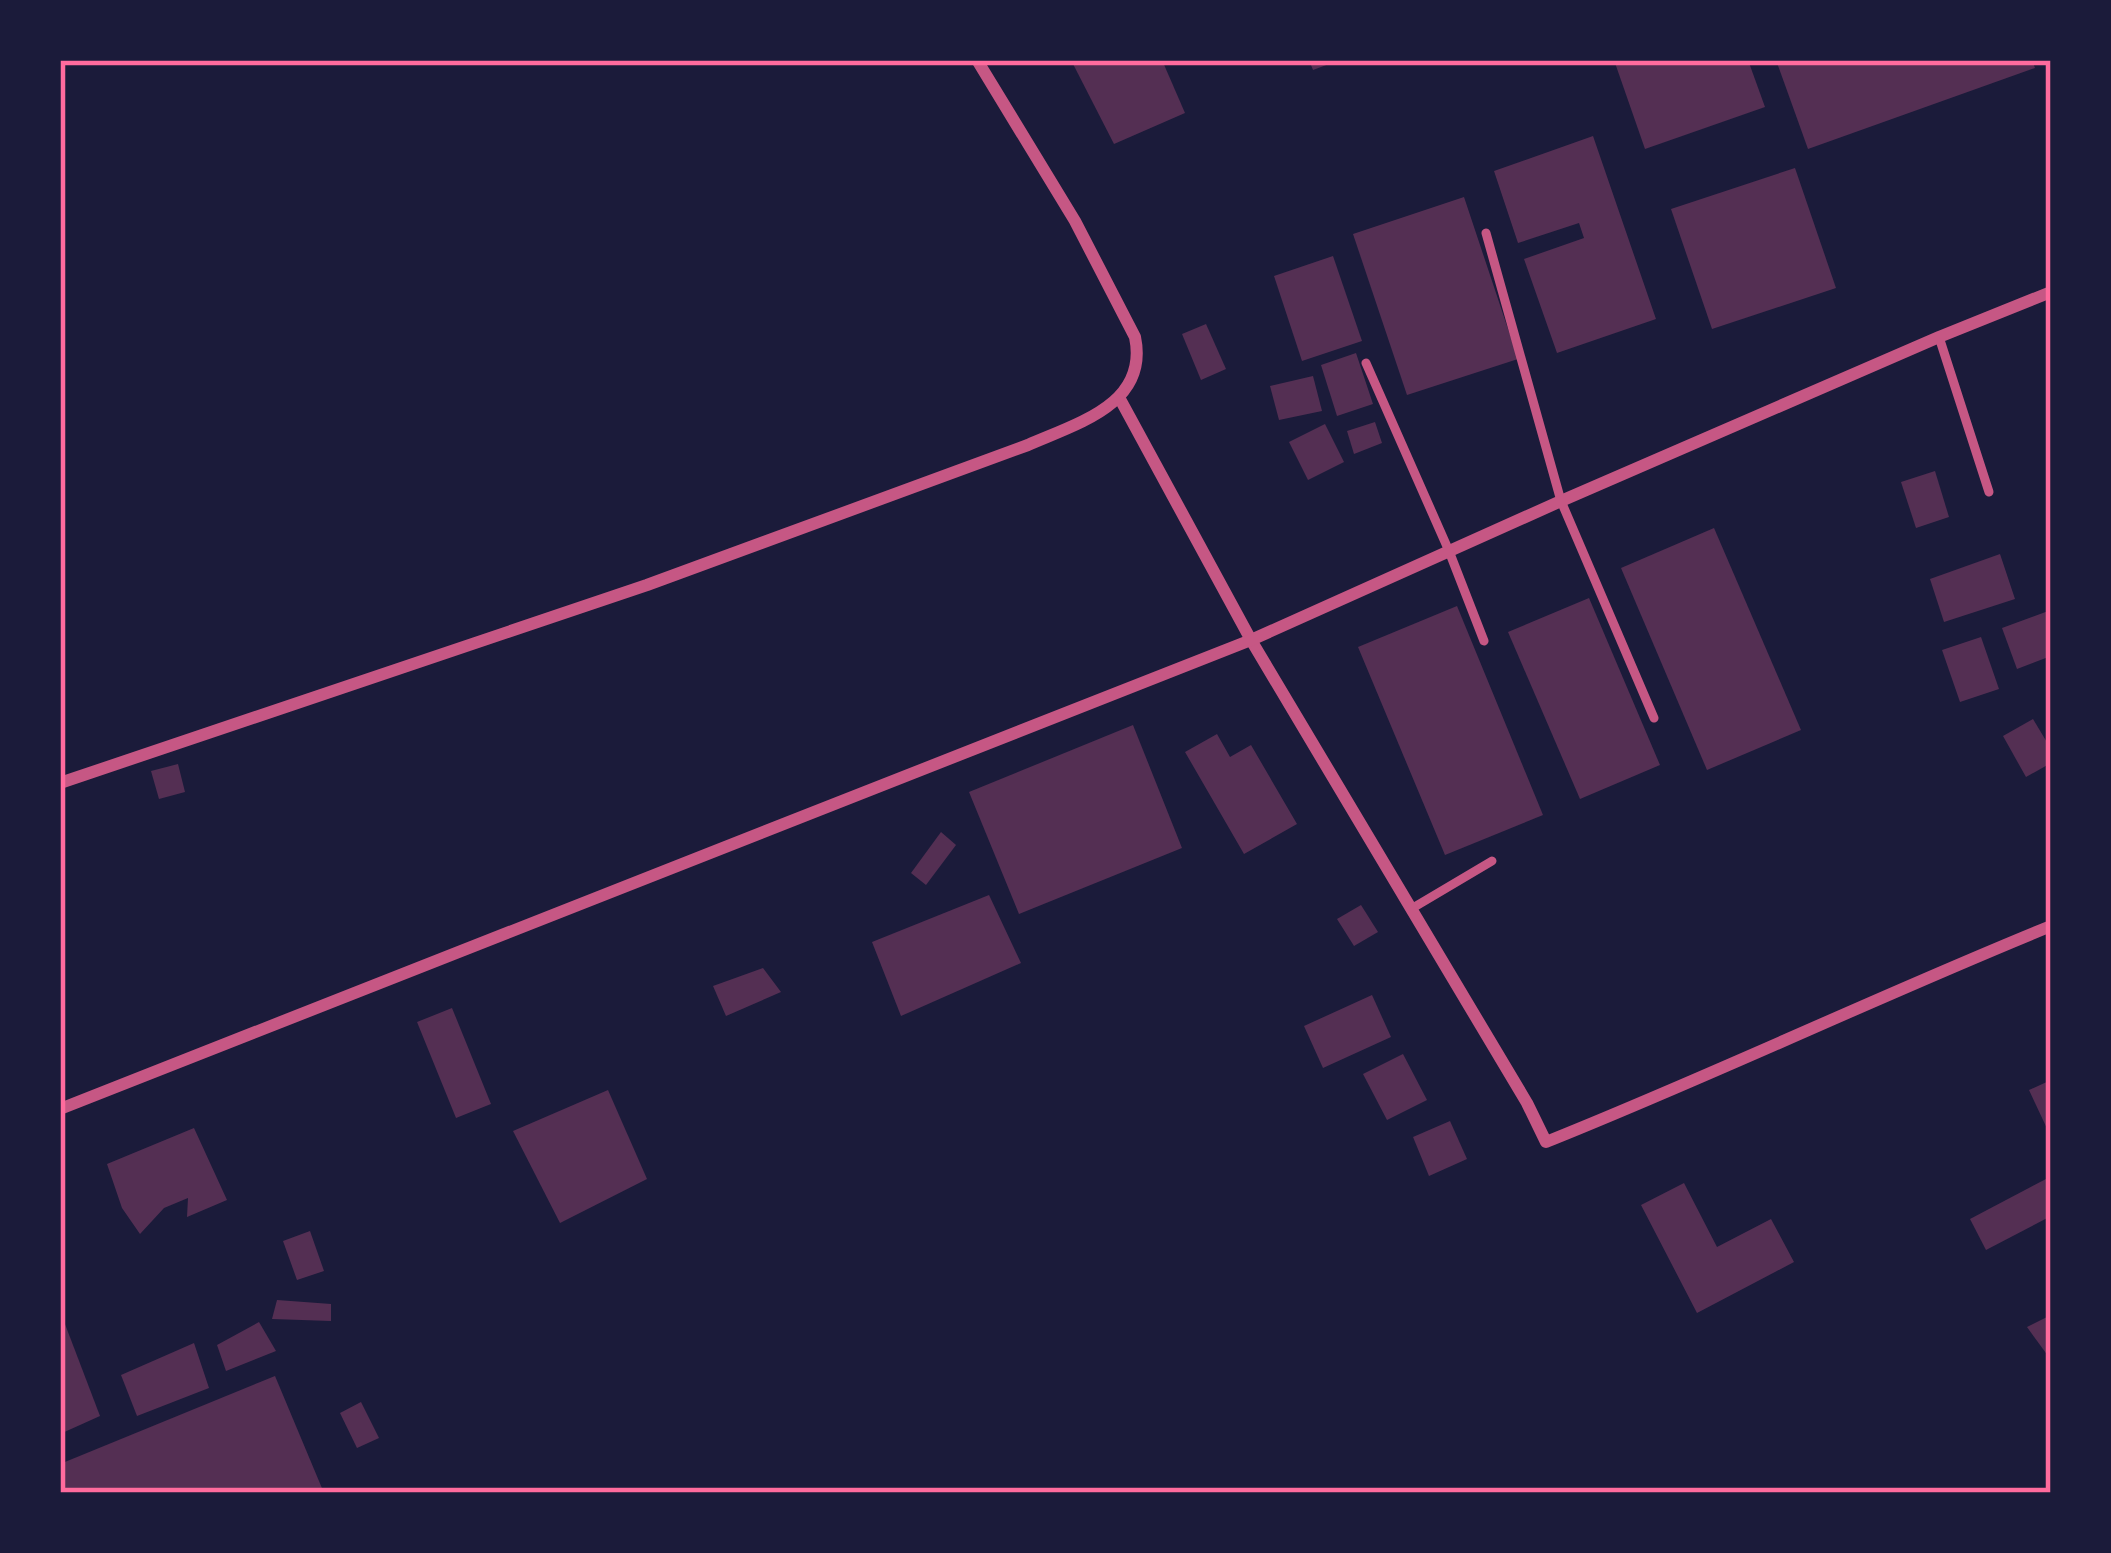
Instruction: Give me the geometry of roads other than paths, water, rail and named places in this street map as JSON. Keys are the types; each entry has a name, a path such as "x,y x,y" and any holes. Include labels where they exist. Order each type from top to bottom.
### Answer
{"street":[{"path":"60,782 647,585 1028,445 1120,399 1135,374 1135,337 1075,221 977,60"},
{"path":"60,1109 1251,640 1561,501 2051,292"},
{"path":"1120,399 1251,640 1527,1102 1546,1142 2051,926"}],"lane":[{"path":"1486,233 1561,501 1654,718"},
{"path":"1939,337 1989,492"},
{"path":"1366,363 1484,641"},
{"path":"1412,909 1492,861"}]}
